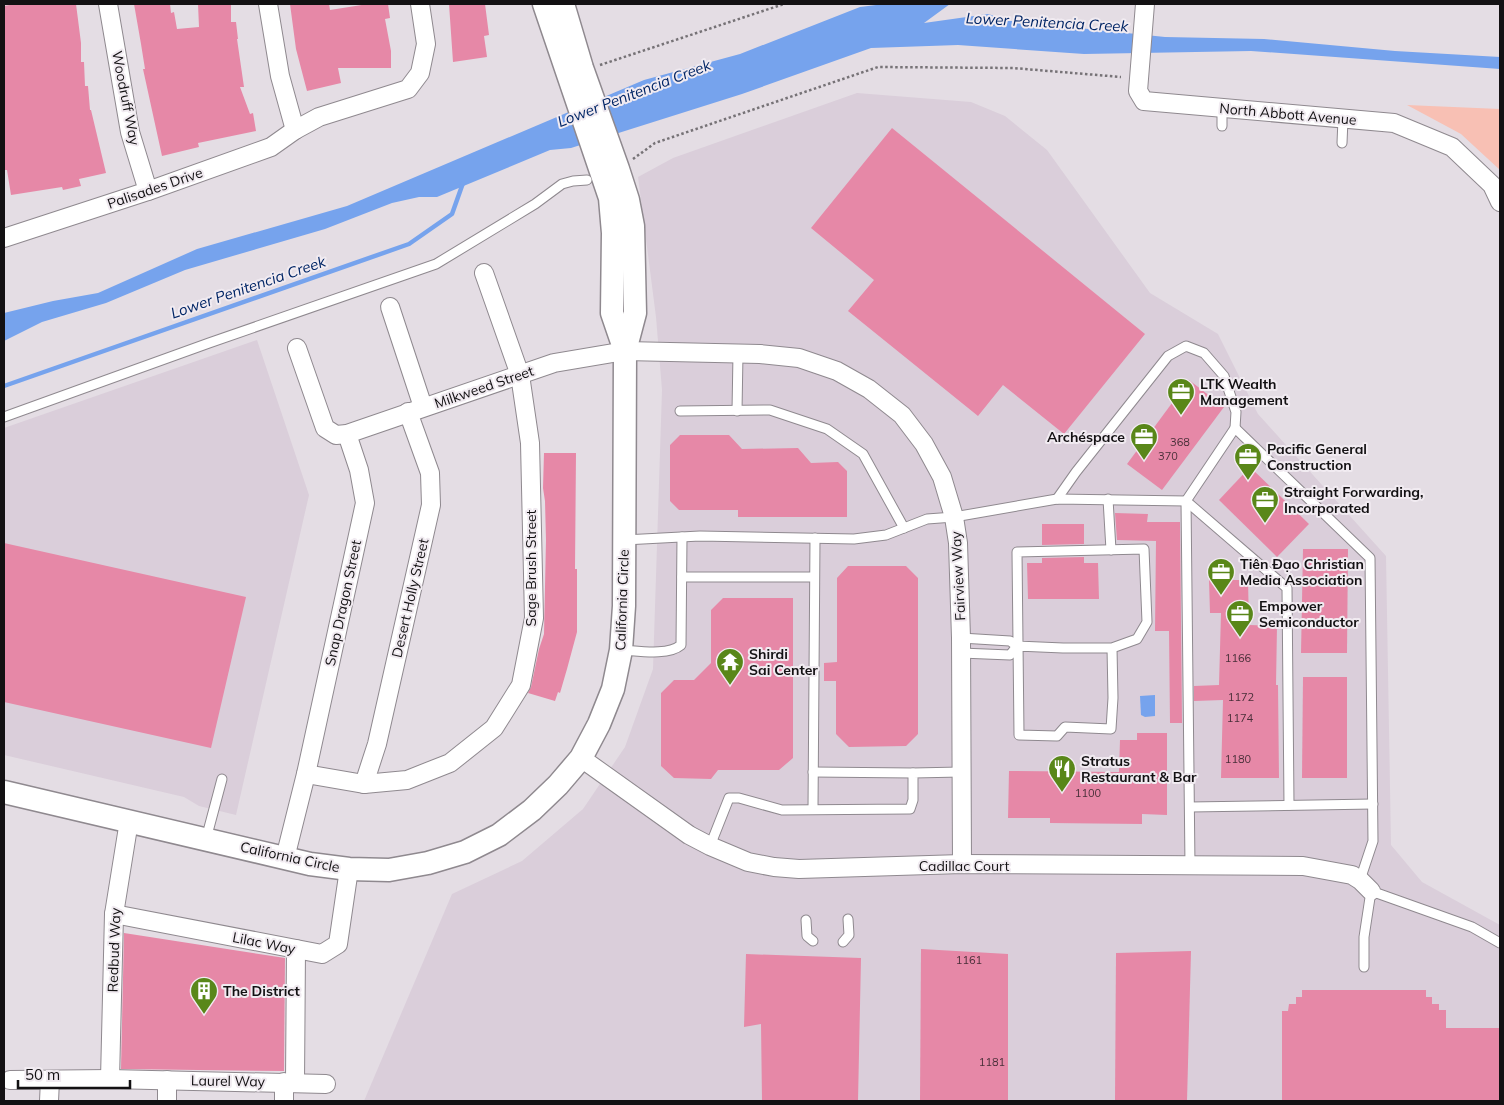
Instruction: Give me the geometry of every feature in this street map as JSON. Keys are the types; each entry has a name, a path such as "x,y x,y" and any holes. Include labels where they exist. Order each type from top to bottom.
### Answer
{"street":[{"name":"Woodruff Way","path":"108,4 130,132 148,191"},
{"path":"268,4 280,76 295,130"},
{"name":"Palisades Drive","path":"6,234 148,191 271,147 295,130 319,117 408,89 420,73 426,44 420,4"},
{"path":"544,4 578,73"},
{"path":"562,4 578,73"},
{"name":"North Abbott Avenue","path":"1145,4 1138,91 1144,101 1222,117 1343,119 1394,123 1452,147 1492,185 1500,202"},
{"name":"California Circle","path":"4,792 310,864 349,869 389,870 428,863 465,852 499,834 532,810 558,785 581,758 599,724 613,689 621,650 624,606 624,351 612,313 613,233 610,198 605,170 578,73"},
{"name":"Sage Brush Street","path":"306,774 364,784 407,780 450,763 494,728 521,685 534,618 530,442 520,375 484,273"},
{"name":"Desert Holly Street","path":"364,784 377,744 431,505 430,473 390,307"},
{"path":"297,348 325,428 336,435 347,434"},
{"name":"Fairview Way","path":"624,351 775,354 799,358 838,372 869,388 902,416 924,444 942,477 954,517 958,543 961,646 962,864"},
{"name":"Milkweed Street","path":"347,434 554,363 624,351"},
{"name":"Snap Dragon Street","path":"285,858 306,774 365,503 360,470 347,434"},
{"name":"Cadillac Court","path":"581,758 689,835 748,862 774,867 799,869 962,864 1303,866 1352,875 1365,886"},
{"name":"Redbud Way","path":"110,1079 114,914 129,821"},
{"name":"Lilac Way","path":"114,914 322,954 338,944 349,869"},
{"path":"284,1101 290,1082 296,949"},
{"name":"Laurel Way","path":"10,1080 110,1079 326,1084"},
{"path":"49,1101 50,1080"},
{"path":"167,1080 167,1101"}],"lane":[{"path":"1342,143 1343,119"},
{"path":"4,418 35,405 88,388 209,343 436,264 535,204 562,184 605,170"},
{"path":"1057,499 1076,472 1168,356 1186,346 1204,353 1224,376 1236,412 1235,428 1186,501 1190,866"},
{"path":"737,411 738,354"},
{"path":"680,411 770,410 827,429 863,454 904,528"},
{"path":"1235,428 1370,558 1373,841 1365,886 1364,966"},
{"path":"624,540 700,536 854,539 886,535 927,520 1057,499 1186,501 1287,588 1289,805"},
{"path":"1108,500 1111,550"},
{"path":"621,650 667,652 676,649 681,644 682,537"},
{"path":"813,809 814,538"},
{"path":"961,646 1010,641 1017,646 1112,648 1137,639 1147,622 1144,549 1017,552 1017,646 1019,735 1057,736 1065,727 1110,729 1113,698 1112,648"},
{"path":"682,577 814,577"},
{"path":"961,646 1010,655 1017,646"},
{"path":"813,772 961,772"},
{"path":"710,846 729,798 739,798 782,810 910,809 913,800 913,773"},
{"path":"206,839 222,779"},
{"path":"1190,806 1373,804"},
{"path":"1365,886 1472,927 1500,944"},
{"path":"843,942 849,935 848,919"},
{"path":"806,920 807,936 813,941"}],"path":[{"path":"578,73 784,4"},
{"path":"605,170 655,143 878,66 1013,68 1121,76"}],"shaded area":[{"path":"857,93 971,102 1005,116 1047,150 1150,293 1218,334 1258,414 1386,556 1391,845 1422,882 1500,925 1500,1101 364,1101 452,894 522,861 583,809 625,747 653,669 662,390 656,317 638,177 673,158"},
{"path":"1407,105 1500,109 1500,170 1461,134"},
{"path":"257,340 309,495 236,815 199,806 184,797 4,755 4,428"}],"water":[{"path":"884,4 950,4 924,23 988,14 1011,21 1165,37 1264,39 1395,51 1500,57 1500,69 1251,51 1084,54 958,45 871,48 742,94 571,148 550,150 437,197 419,197 392,203 325,229 185,270 106,303 42,322 4,341 4,313 53,301 98,293 197,249 347,206 644,80 740,54 860,7"},
{"path":"1155,695 1155,716 1145,717 1141,715 1140,696"}],"building":[{"path":"15,4 76,4 81,43 81,62 84,62 85,86 88,86 90,110 106,173 79,179 81,186 63,190 62,187 11,195 4,158 4,6"},
{"path":"134,4 170,4 171,13 174,12 177,29 199,27 198,4 231,4 231,22 236,22 244,87 240,87 250,114 253,113 256,131 198,143 199,147 162,156 143,69 145,69"},
{"path":"290,4 329,4 330,10 368,4 388,4 390,18 385,19 391,51 391,68 338,68 341,83 307,91 296,49"},
{"path":"449,4 485,4 489,35 484,36 487,57 453,62"},
{"path":"892,128 1145,334 1064,434 1003,385 978,416 848,311 874,280 811,228"},
{"path":"1189,380 1224,407 1162,490 1127,464"},
{"path":"680,435 729,435 742,449 798,448 811,463 838,462 847,471 847,517 738,517 738,510 679,510 670,501 670,445"},
{"path":"544,453 576,453 575,569 577,569 577,632 560,693 558,692 555,701 528,693 544,634 546,540 543,488"},
{"path":"1250,467 1309,524 1277,557 1219,500"},
{"path":"1115,513 1148,514 1147,522 1180,522 1182,723 1170,723 1169,631 1155,631 1156,541 1117,540"},
{"path":"1042,524 1084,524 1084,544 1042,545"},
{"path":"4,543 246,597 211,748 4,702"},
{"path":"1303,549 1348,549 1347,653 1301,653"},
{"path":"1084,557 1084,563 1098,563 1099,599 1028,599 1027,563 1042,563 1042,558"},
{"path":"848,566 906,566 918,578 918,734 906,746 849,747 836,734 836,681 824,681 824,663 837,662 837,578"},
{"path":"1209,580 1248,580 1249,625 1277,626 1276,685 1278,685 1279,778 1221,778 1223,700 1194,701 1194,686 1219,685 1221,613 1210,613"},
{"name":"Shirdi Sai Center","path":"723,598 793,598 793,758 779,770 718,770 711,779 674,778 661,766 661,693 674,680 694,680 711,663 711,610"},
{"path":"1303,677 1347,677 1347,778 1302,778"},
{"path":"1137,733 1167,733 1167,815 1142,814 1142,824 1050,823 1050,818 1008,818 1009,771 1119,772 1120,740 1137,740"},
{"name":"The District","path":"124,933 285,958 284,1071 121,1069"},
{"path":"921,949 1008,954 1008,1101 920,1101"},
{"path":"1191,951 1187,1101 1115,1101 1116,953"},
{"path":"746,954 861,958 858,1101 762,1101 761,1024 744,1027"},
{"path":"1302,990 1426,990 1426,997 1432,997 1432,1004 1439,1004 1439,1010 1446,1010 1446,1028 1500,1028 1500,1101 1282,1101 1282,1011 1288,1011 1289,1004 1296,1004 1296,997 1302,997"}],"waterway":[{"name":"Lower Penitencia Creek","path":"4,386 409,244 452,214 463,183"}],"place":[{"name":"LTK Wealth Management","path":"1181,416"},
{"name":"Archéspace","path":"1144,461"},
{"name":"Pacific General Construction","path":"1248,481"},
{"name":"Straight Forwarding, Incorporated","path":"1265,524"},
{"name":"Tiên Đạo Christian Media Association","path":"1221,596"},
{"name":"Empower Semiconductor","path":"1240,638"},
{"name":"Shirdi Sai Center","path":"730,686"},
{"name":"Stratus Restaurant & Bar","path":"1062,793"},
{"name":"The District","path":"204,1015"}]}
